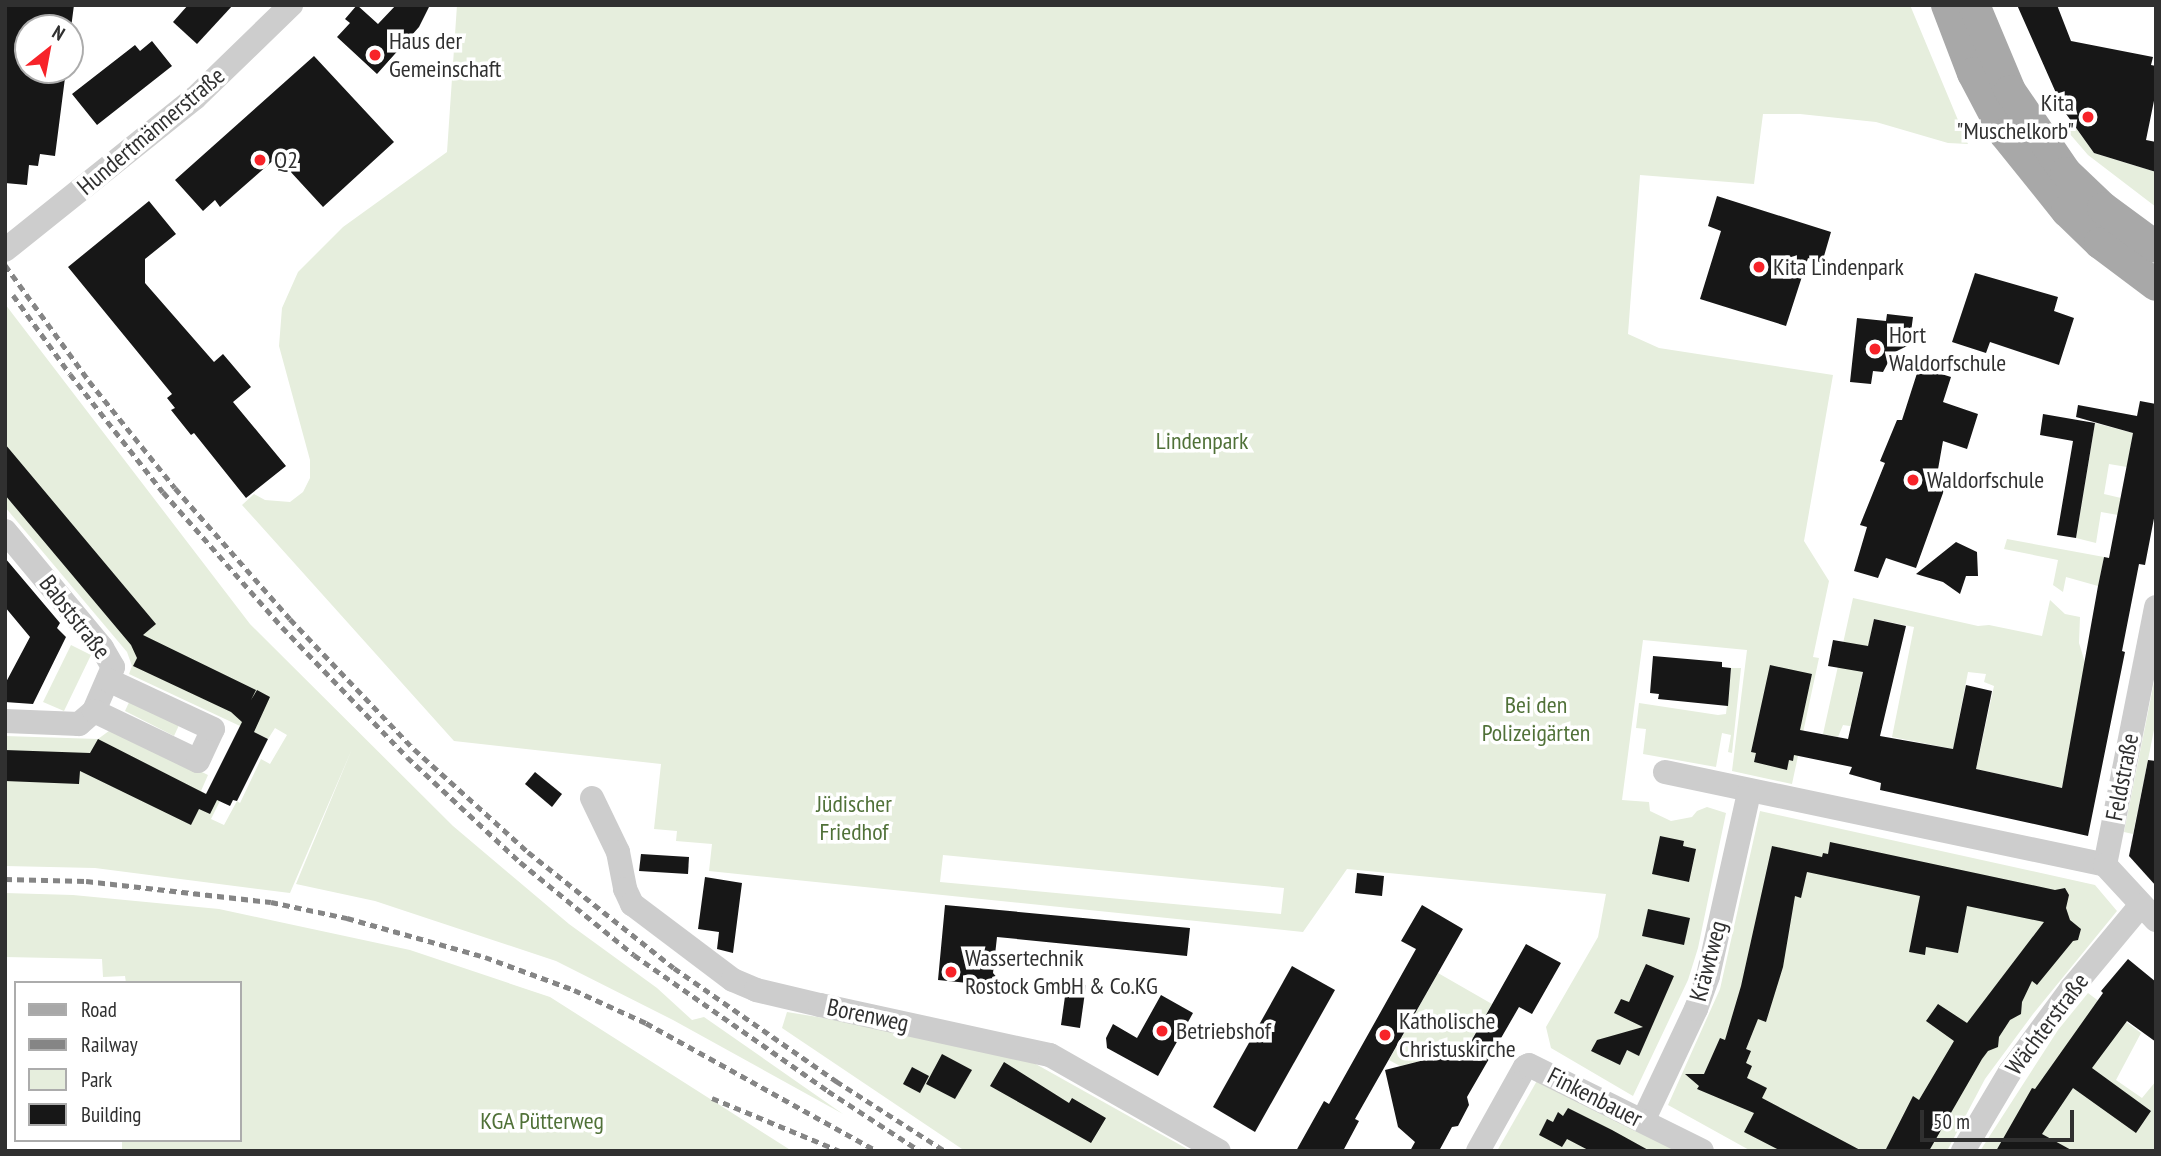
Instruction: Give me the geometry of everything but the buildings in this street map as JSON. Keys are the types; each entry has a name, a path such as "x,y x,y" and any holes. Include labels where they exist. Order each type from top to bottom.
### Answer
{"main road":[{"path":"1947,5 1973,73 2005,134 2067,211 2100,243 2156,285"},
{"path":"1974,5 2010,91 2066,173 2103,208 2156,247"}],"street":[{"name":"Hundertmännerstraße","path":"5,250 195,98 291,5"},
{"name":"Babststraße","path":"5,531 109,657 113,667 94,711"},
{"name":"Feldstraße","path":"2105,865 2156,607"},
{"path":"5,722 79,724 94,711 198,761 213,729 108,680"},
{"path":"1665,772 1749,792 2105,865 2149,912"},
{"name":"Kräwtweg","path":"1643,1121 1708,976 1749,792"},
{"name":"Borenweg","path":"592,798 618,852 625,890 632,904 733,979 756,990 820,1006 1050,1055 1219,1151"},
{"name":"Wächterstraße","path":"1963,1151 2010,1072 2071,989 2149,912"},
{"name":"Finkenbauer","path":"1478,1151 1525,1067 1533,1066 1702,1151"}],"green space":[{"name":"Lindenpark","path":"457,5 1910,5 1968,144 1948,143 1876,122 1800,114 1763,114 1754,184 1640,175 1628,334 1659,348 1833,375 1804,541 1829,581 1813,657 1819,658 1792,784 1732,771 1747,650 1643,640 1622,800 1649,802 1650,811 1671,821 1692,817 1697,811 1707,807 1726,813 1698,948 1688,980 1633,1096 1551,1048 1546,1027 1598,937 1606,894 1347,869 1303,932 709,871 712,844 676,841 677,831 654,829 661,764 454,741 242,505 254,494 265,500 290,502 303,492 310,478 310,460 279,346 282,308 298,272 343,227 447,152","holes":["943,855 1284,888 1281,914 940,882"]},
{"path":"2071,121 2094,153 2156,172 2156,207 2088,155 2063,126"},
{"path":"5,304 250,624 453,826 569,924 657,988 692,1020 704,1017 843,1114 673,1020 556,961 375,901 296,884 352,749 290,893 95,868 5,866 5,736 98,739 113,728 208,775 201,791 220,801 211,819 224,825 237,801 240,803 261,759 270,764 287,735 275,728 268,739 129,674 132,666 127,652 5,507"},
{"path":"2095,423 2133,433 2127,467 2109,464 2104,494 2121,498 2118,515 2101,512 2096,543 2076,538"},
{"path":"2007,539 2104,557 2098,586 2066,577 2063,592 2053,585 2058,560 2004,549"},
{"path":"1853,598 1978,626 1989,625 2042,636 2050,600 2065,614 2080,617 2079,643 2086,666 2062,788 1976,769 1994,686 1984,682 1986,674 1968,672 1953,749 1892,737 1914,627 1874,619 1853,716 1856,727 1843,725 1838,737 1823,734"},
{"path":"71,645 91,655 64,711 43,702"},
{"path":"1731,668 1741,668 1732,753 1728,752 1731,735 1722,733 1716,767 1643,754 1646,729 1636,728 1639,703 1726,714"},
{"path":"2156,672 2156,720 2133,834 2124,832"},
{"path":"131,698 180,723 174,736 125,711"},
{"path":"1760,811 2095,885 2117,911 2033,1014 1985,1079 1947,1151 1751,1151 1668,1105 1720,989"},
{"name":"KGA Pütterweg","path":"5,893 73,895 219,909 410,950 550,997 792,1151 122,1151 122,1142 242,1142 242,981 126,981 125,976 103,977 102,959 5,957"},
{"path":"1438,973 1492,1004 1457,1065 1453,1057 1444,1055 1400,1066 1389,1060"},
{"path":"2088,993 2141,1033 2116,1080 2142,1098 2156,1081 2156,1151 1980,1151 2058,1030"},
{"path":"787,1012 940,1037 1025,1058 1191,1151 965,1151 782,1028"},
{"path":"1538,1079 1685,1151 1497,1151"}],"railway":[{"path":"5,265 89,381 175,488 290,619 414,749 528,852 674,968 836,1081 945,1151"},
{"path":"13,295 70,374 163,492 282,627 407,757 520,862 634,955 828,1091 920,1151"},
{"path":"5,879 86,881 271,902 347,918 485,957 574,990 646,1023 877,1151"},
{"path":"712,1098 840,1151"}],"place":[{"name":"Haus der Gemeinschaft","path":"375,55"},
{"name":"Kita \"Muschelkorb\"","path":"2088,117"},
{"name":"Q2","path":"260,160"},
{"name":"Kita Lindenpark","path":"1759,267"},
{"name":"Hort Waldorfschule","path":"1875,349"},
{"name":"Waldorfschule","path":"1913,480"},
{"name":"Wassertechnik Rostock GmbH & Co.KG","path":"951,972"},
{"name":"Betriebshof","path":"1162,1031"},
{"name":"Katholische Christuskirche","path":"1385,1035"}],"park label":[{"name":"Bei den Polizeigärten","path":"1536,719"},
{"name":"Jüdischer Friedhof","path":"854,818"}]}
